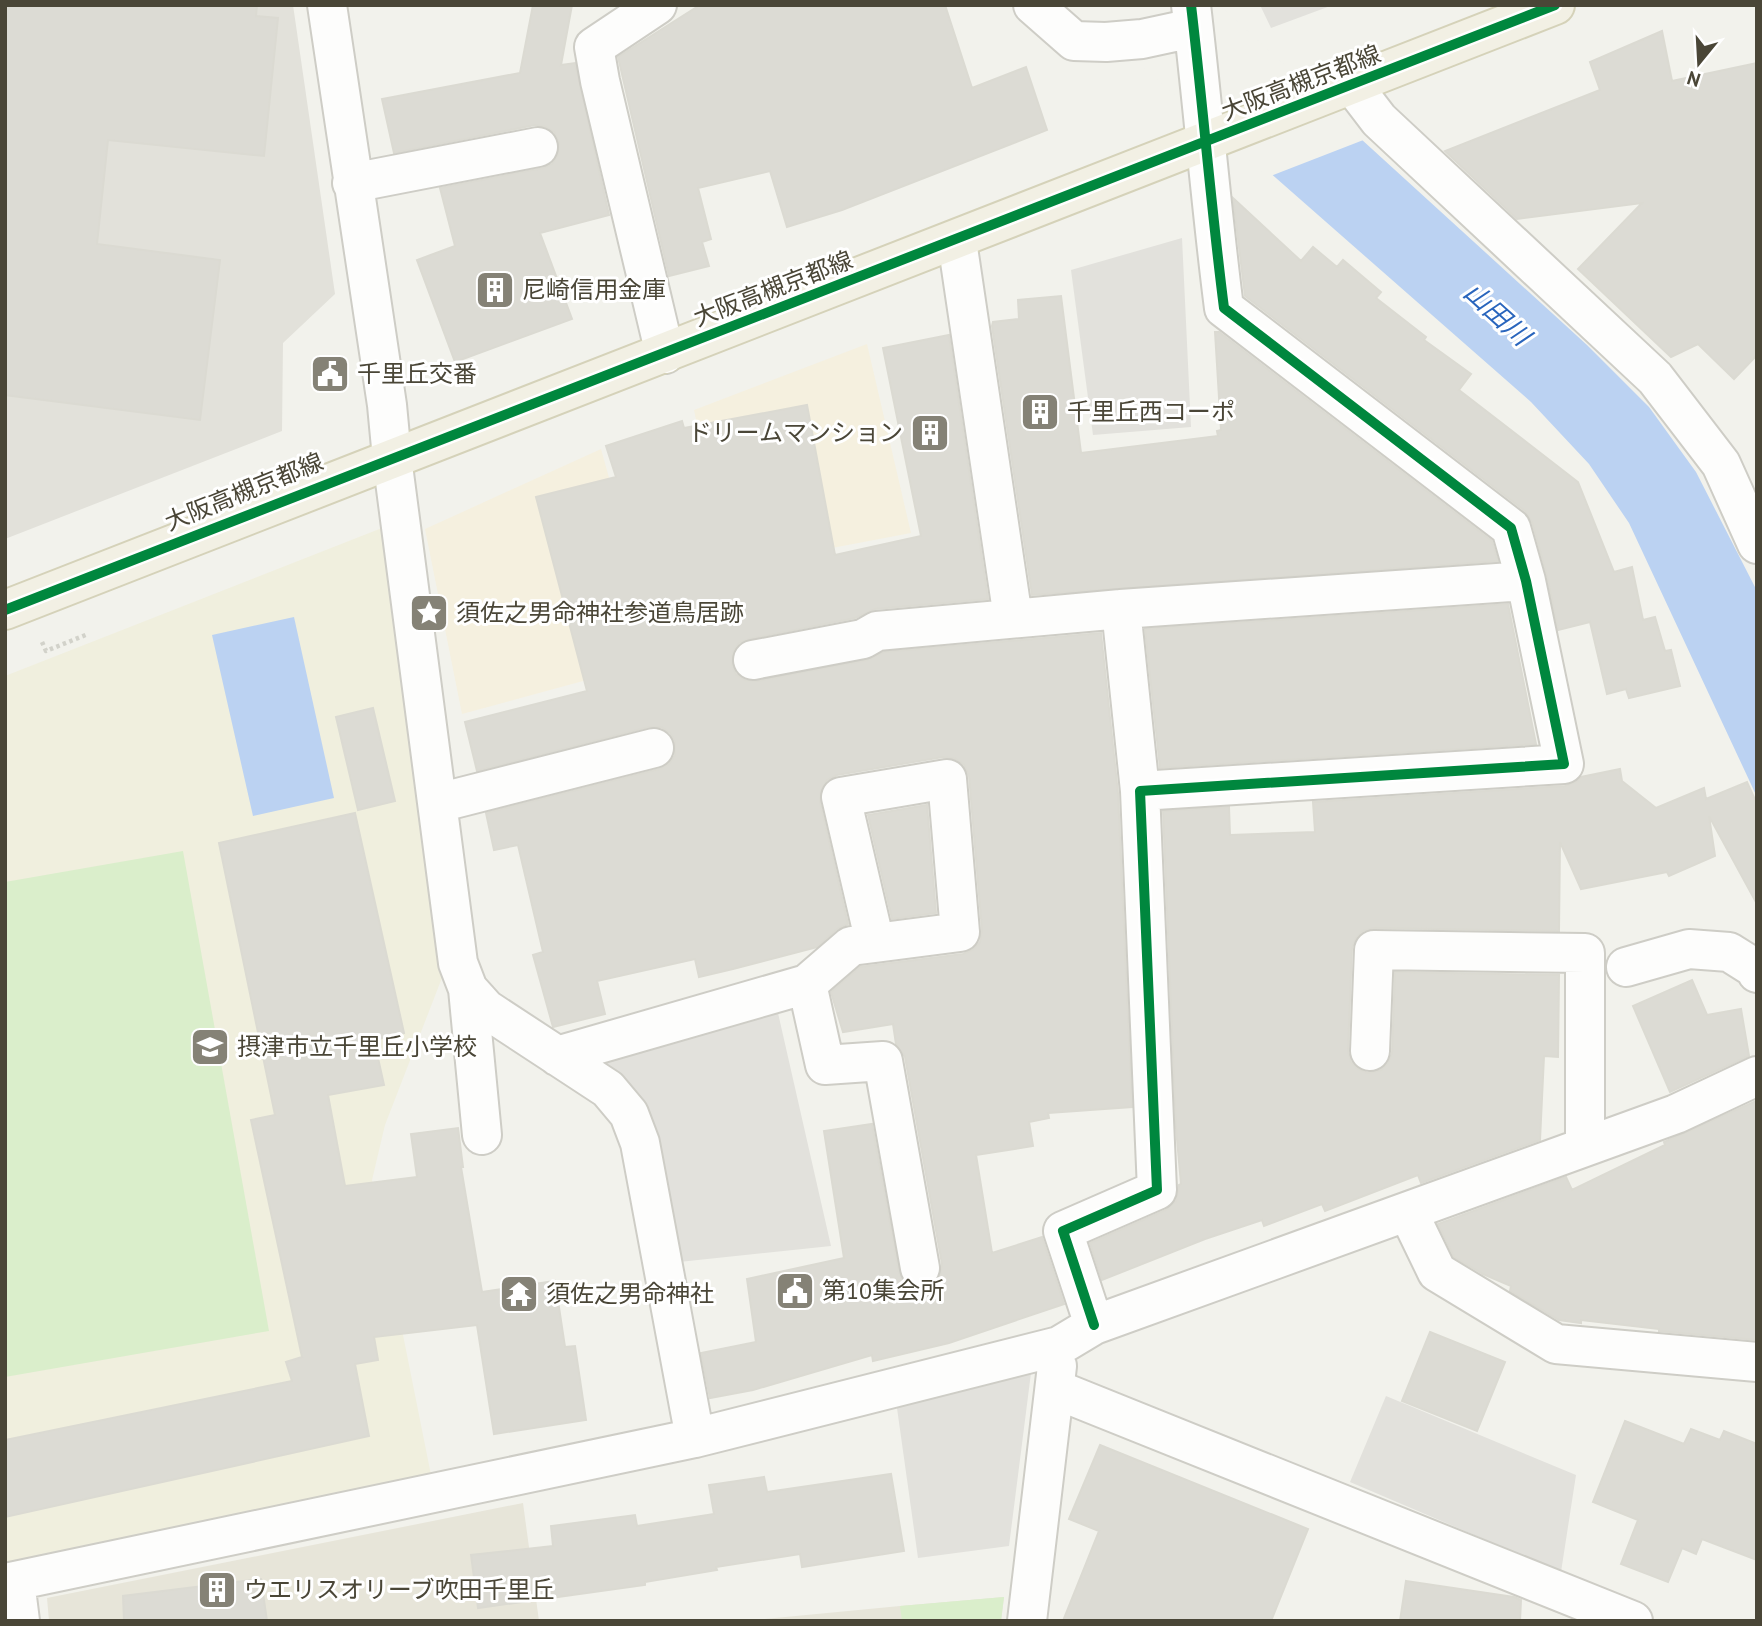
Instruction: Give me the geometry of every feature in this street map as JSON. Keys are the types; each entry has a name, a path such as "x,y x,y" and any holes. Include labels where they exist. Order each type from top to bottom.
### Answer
{"main road":[{"name":"大阪高槻京都線","path":"5,610 344,475 957,241 1555,5"}],"street":[{"path":"327,5 387,405 458,963 467,989 482,1135"},
{"path":"657,5 594,47 665,354"},
{"path":"1033,5 1074,41 1142,39 1192,17 1201,145 1224,308 1511,528 1526,581 1564,764 1140,791"},
{"path":"1344,89 1655,378 1721,464 1752,522"},
{"path":"352,183 538,147"},
{"path":"957,241 1013,618"},
{"path":"753,660 863,639 877,631 1121,609 1526,581"},
{"path":"1094,1325 1063,1231 1157,1190 1140,791 1121,609"},
{"path":"438,803 654,748"},
{"path":"557,1056 807,984 851,946 875,943 960,932 947,779 841,797 875,943"},
{"path":"1626,967 1689,949 1728,951 1756,969 1757,973"},
{"path":"1370,1051 1374,950 1585,953 1585,1147"},
{"path":"807,984 825,1065 883,1061 920,1268"},
{"path":"467,989 486,1009 608,1089 629,1114 640,1143 695,1438"},
{"path":"20,1621 10,1582 695,1438 1059,1346 1094,1325 1676,1114 1757,1076"},
{"path":"1408,1212 1437,1272 1556,1344 1757,1362"},
{"path":"1027,1621 1059,1346"},
{"path":"1055,1390 1633,1621"}],"path":[{"path":"46,651 88,634"}],"shaded area":[{"path":"5,5 293,5 335,294 283,343 282,431 5,539"},
{"path":"1260,5 1333,5 1271,28"},
{"path":"1182,238 1191,427 1093,435 1071,270"},
{"path":"867,344 911,533 727,568 694,410"},
{"path":"601,449 660,660 462,714 425,529"},
{"name":"摂津市立千里丘小学校","path":"387,526 445,970 385,1125 372,1180 431,1475 5,1563 5,676"},
{"path":"778,1013 831,1246 679,1262 650,1113 588,1058"},
{"path":"1032,1365 1009,1546 918,1558 896,1401"},
{"path":"1386,1396 1576,1475 1561,1572 1350,1482"},
{"path":"523,1503 539,1621 49,1621 47,1598"},
{"path":"1004,1597 1001,1621 744,1621 900,1606"}],"green space":[{"path":"183,851 269,1331 5,1377 5,882"},
{"path":"1004,1597 1001,1621 902,1621 900,1606"}],"water":[{"name":"山田川","path":"1079,5 1214,5 1587,345 1649,407 1696,472 1757,591 1757,797 1629,523 1589,464 1531,402"},
{"path":"294,617 334,798 253,816 212,635"}],"pier":[{"path":"1083,5 1219,5 1366,139 1268,177 1076,8"}],"building":[{"path":"5,5 257,5 256,16 278,18 264,156 108,140 97,244 220,260 200,420 5,395"},
{"path":"533,5 572,5 561,65 575,63 609,215 540,233 572,319 455,362 417,260 455,246 440,188 543,168 552,164 558,155 559,142 554,132 535,125 394,153 382,99 520,73"},
{"path":"700,5 945,5 972,88 1026,67 1047,130 842,210 787,227 770,171 698,188 711,239 702,242 709,266 669,276 618,57"},
{"path":"1662,31 1672,81 1757,63 1757,355 1734,379 1698,344 1671,357 1578,269 1642,203 1517,219 1445,151 1600,90 1590,62"},
{"path":"1233,198 1301,261 1313,247 1337,267 1343,260 1381,292 1376,298 1426,337 1424,340 1471,374 1459,390 1578,482 1614,572 1632,567 1643,620 1655,617 1665,651 1671,650 1680,686 1629,698 1626,689 1607,694 1590,622 1558,630 1547,576 1532,522 1525,511 1245,296"},
{"path":"1061,296 1081,453 1218,436 1217,431 1221,430 1215,332 1219,332 1492,541 1498,561 1032,595 992,326 993,322 1019,319 1018,300"},
{"path":"949,335 988,599 875,609 855,618 749,639 739,643 733,652 732,665 736,674 745,680 757,681 867,660 884,652 1101,633 1118,793 1132,1107 1048,1113 1049,1118 1029,1122 1033,1146 976,1155 992,1253 1042,1237 1064,1304 949,1343 873,1361 872,1355 753,1390 710,1398 701,1353 756,1342 747,1279 844,1258 824,1131 872,1124 899,1272 904,1283 913,1289 925,1289 935,1284 940,1276 942,1264 905,1057 896,1044 893,1024 843,1032 831,992 860,967 963,954 980,942 982,930 969,776 964,765 956,759 943,757 837,775 827,780 821,790 820,802 848,924 837,929 817,947 699,977 695,959 597,981 605,1014 553,1027 533,955 543,952 518,845 494,850 486,813 659,769 669,764 675,755 675,742 670,733 661,727 649,727 477,771 465,722 587,691 536,497 616,477 606,446 682,421 684,428 807,405 835,555 921,536 883,348"},
{"path":"1508,604 1536,744 1160,768 1145,629"},
{"path":"373,708 395,801 358,810 336,717"},
{"path":"1620,769 1622,781 1656,808 1704,788 1706,799 1747,782 1757,804 1757,904 1709,816 1715,856 1669,876 1667,872 1581,889 1560,842 1559,931 1374,928 1363,931 1352,948 1348,1051 1351,1062 1368,1073 1381,1070 1392,1053 1395,972 1559,975 1558,1057 1544,1056 1540,1140 1421,1183 1418,1175 1325,1211 1322,1204 1264,1226 1262,1220 1205,1239 1102,1280 1090,1243 1166,1210 1176,1201 1181,1184 1176,1128 1163,811 1229,807 1230,835 1315,832 1313,802 1565,786 1581,777"},
{"path":"927,805 936,913 892,919 868,815"},
{"path":"355,813 404,1033 374,1040 384,1085 328,1095 345,1186 417,1177 411,1134 458,1128 461,1167 482,1292 555,1281 565,1347 575,1346 586,1420 494,1434 477,1325 374,1337 378,1360 355,1364 369,1436 5,1517 5,1440 292,1381 286,1362 302,1357 251,1120 275,1115 219,843"},
{"path":"1692,980 1707,1015 1741,1009 1749,1056 1670,1092 1633,1006"},
{"path":"1756,1101 1757,1340 1659,1331 1581,1320 1581,1323 1559,1320 1510,1291 1511,1286 1454,1257 1438,1224 1566,1177 1572,1190 1665,1145 1664,1142"},
{"path":"1430,1332 1505,1362 1477,1431 1402,1401"},
{"path":"1625,1421 1684,1444 1691,1429 1720,1440 1724,1431 1757,1444 1757,1560 1702,1539 1696,1554 1682,1548 1668,1582 1621,1564 1638,1520 1593,1502"},
{"path":"1100,1445 1308,1529 1271,1621 1063,1621 1099,1531 1069,1519"},
{"path":"891,1474 904,1551 802,1567 800,1554 716,1567 717,1570 645,1582 645,1585 478,1608 471,1555 553,1546 551,1526 635,1515 637,1526 714,1514 709,1485 764,1477 767,1492"},
{"name":"ウエリスオリーブ吹田千里丘","path":"261,1579 267,1621 124,1621 123,1596"},
{"path":"1406,1581 1514,1597 1521,1600 1520,1621 1400,1621"}],"cycle path":[{"path":"1094,1325 1063,1231 1157,1190 1140,791 1564,764 1526,581 1511,528 1224,308 1191,5"},
{"path":"5,610 1555,5"}],"place":[{"name":"尼崎信用金庫","path":"495,290"},
{"name":"千里丘交番","path":"330,374"},
{"name":"千里丘西コーポ","path":"1040,412"},
{"name":"ドリームマンション","path":"930,433"},
{"name":"須佐之男命神社参道鳥居跡","path":"429,613"},
{"name":"摂津市立千里丘小学校","path":"210,1047"},
{"name":"第10集会所","path":"795,1291"},
{"name":"須佐之男命神社","path":"519,1294"},
{"name":"ウエリスオリーブ吹田千里丘","path":"217,1590"}]}
